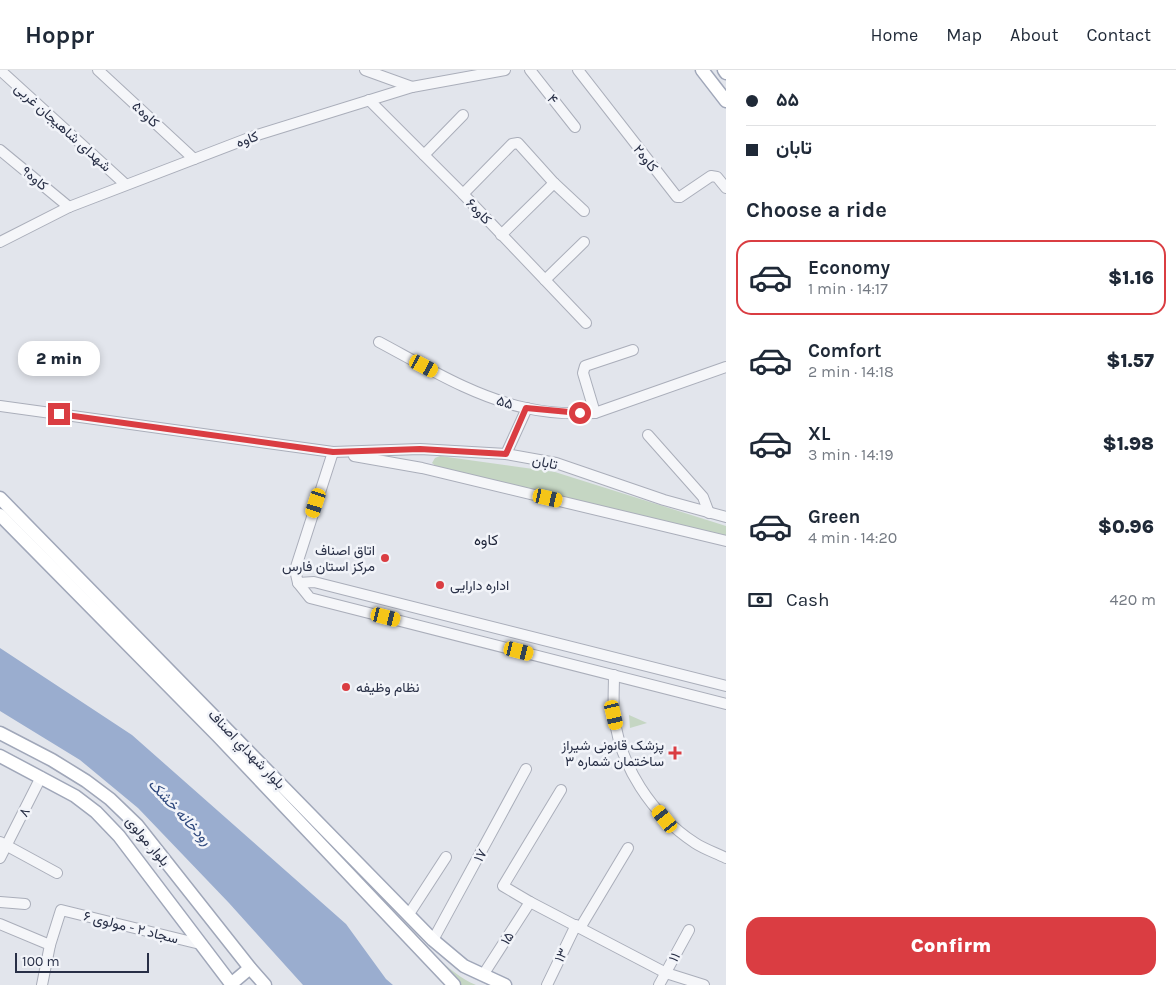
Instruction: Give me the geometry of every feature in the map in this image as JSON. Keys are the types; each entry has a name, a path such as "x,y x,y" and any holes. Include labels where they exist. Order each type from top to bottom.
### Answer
{"main road":[{"path":"702,70 726,101"},
{"name":"بلوار شهداي اصناف","path":"0,498 433,940 464,966 505,985"},
{"name":"بلوار شهداي اصناف","path":"0,515 218,736 454,985"},
{"name":"بلوار مولوی","path":"0,733 52,760 110,798 137,825 265,985"},
{"name":"بلوار مولوی","path":"0,756 75,796 96,812 114,830 231,984"},
{"path":"231,984 250,968"}],"street":[{"name":"شهدای شاهیجان غربی","path":"0,70 125,184"},
{"name":"کاوه۵","path":"98,70 194,158"},
{"path":"366,70 377,72 412,87"},
{"name":"کاوه","path":"0,242 69,207 254,136 412,87 505,70"},
{"name":"۴","path":"530,70 576,127"},
{"name":"کاوه۲","path":"578,70 677,196 680,197 710,176 717,177 726,188"},
{"name":"کاوه۶","path":"369,100 463,194 586,323"},
{"path":"424,155 462,115"},
{"path":"463,194 515,143 518,143 554,184 584,211"},
{"name":"کاوه۹","path":"0,150 69,207"},
{"path":"501,235 554,184"},
{"path":"545,280 584,242"},
{"name":"۵۵","path":"379,342 455,382 485,395 526,408 580,413 595,413 726,367"},
{"path":"595,413 583,373 585,366 633,350"},
{"name":"تابان","path":"0,406 333,452 420,449 506,454 556,463 640,492 726,517"},
{"path":"506,454 526,408"},
{"path":"648,435 703,497 709,513"},
{"path":"726,541 422,468 333,452 295,570 298,583 310,598 726,704"},
{"path":"298,583 314,582 726,686"},
{"path":"614,676 614,715 623,753 640,788 665,819 695,843 726,858"},
{"name":"۱۷","path":"433,940 526,769"},
{"name":"۸","path":"3,844 41,778"},
{"path":"561,790 503,886 666,973 704,985"},
{"path":"0,858 3,844 56,873"},
{"name":"۱۳","path":"547,985 578,926 628,848"},
{"path":"409,914 446,857"},
{"path":"0,902 25,904"},
{"name":"۱۵","path":"484,975 530,902"},
{"name":"سجاد ۲ - مولوی ۶","path":"50,946 61,910 200,944"},
{"path":"0,924 50,946 42,985"},
{"name":"۱۱","path":"659,985 689,930"}],"green space":[{"path":"440,456 555,472 726,526 726,536 437,467 432,463 435,458"},
{"path":"629,715 647,723 630,728"},
{"path":"401,920 445,965 476,985 461,985 422,946"}],"water":[{"name":"رودخانه خشک","path":"0,648 132,735 346,924 386,979 393,985 303,985 229,903 138,808 80,760 0,711"}],"place":[{"name":"اتاق اصناف مرکز استان فارس","path":"385,558"},
{"name":"اداره دارایی","path":"440,585"},
{"name":"نظام وظیفه","path":"346,687"},
{"name":"پزشک قانونی شیراز ساختمان شماره ٣","path":"675,753"}],"district":[{"name":"کاوه","path":"486,540"}],"route":[{"path":"59,414 333,452 420,449 506,454 526,408 580,413"}]}
